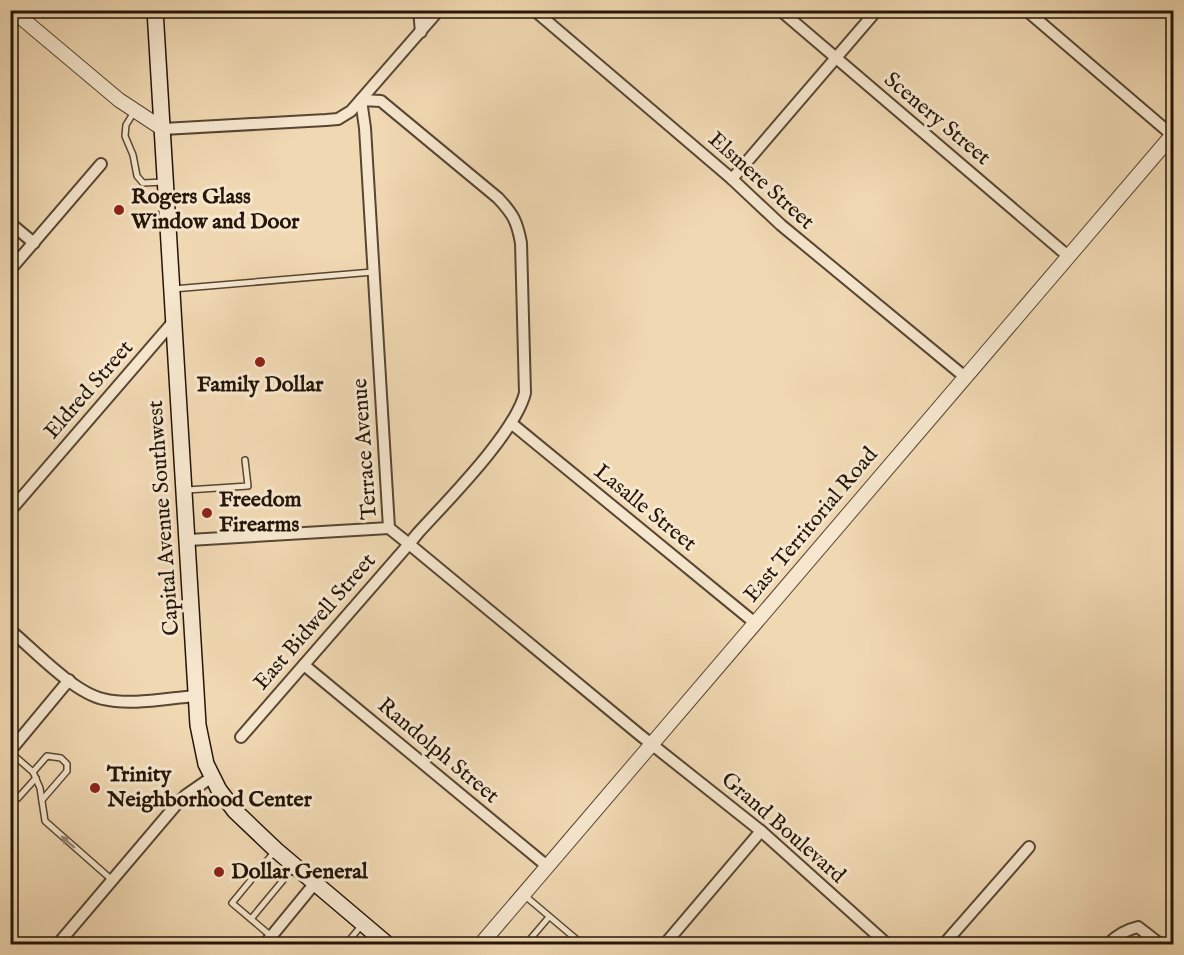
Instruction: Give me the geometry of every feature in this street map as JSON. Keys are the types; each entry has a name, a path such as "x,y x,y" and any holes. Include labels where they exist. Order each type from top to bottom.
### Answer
{"main road":[{"name":"Capital Avenue Southwest","path":"155,10 173,322 189,540 199,738 212,777 235,811 294,866 387,945"}],"street":[{"path":"12,10 79,68 135,111 163,129 333,120 345,116 439,10"},
{"path":"419,10 421,32"},
{"name":"Elsmere Street","path":"534,10 732,179 781,225 965,377"},
{"name":"Scenery Street","path":"780,10 1068,256"},
{"path":"732,179 877,10"},
{"path":"1026,10 1173,134"},
{"name":"East Bidwell Street","path":"241,737 489,453 511,423 523,400 525,386 521,243 518,225 512,213 498,198 381,101 361,100"},
{"name":"Terrace Avenue","path":"361,100 365,128 389,528 652,744"},
{"name":"East Territorial Road","path":"481,945 1173,134"},
{"path":"10,270 101,164"},
{"path":"10,223 34,243"},
{"name":"Eldred Street","path":"10,511 173,322"},
{"name":"Lasalle Street","path":"511,423 755,623"},
{"path":"189,540 389,528"},
{"path":"10,630 69,680 91,695 112,701 196,696"},
{"name":"Randolph Street","path":"304,665 548,866"},
{"path":"10,752 69,680"},
{"name":"Grand Boulevard","path":"652,744 761,831 887,945"},
{"path":"58,945 181,799 212,777"},
{"path":"665,945 761,831"},
{"path":"944,945 1029,847"},
{"path":"268,940 315,883"},
{"path":"1108,945 1116,936 1128,929 1138,927 1160,945"}],"lane":[{"path":"135,111 126,125 125,136 133,155 137,176 143,183 166,182"},
{"path":"172,289 374,272"},
{"path":"185,490 248,486 245,460"},
{"path":"10,752 35,775 40,788 45,821 112,880"},
{"path":"18,798 47,756 61,758 67,764 67,771 42,800"},
{"path":"268,940 251,919 232,903 276,850"},
{"path":"251,919 294,866"},
{"path":"523,895 582,945"},
{"path":"526,945 549,917"},
{"path":"346,945 363,925"}],"place":[{"name":"Rogers Glass Window and Door","path":"119,210"},
{"name":"Family Dollar","path":"260,362"},
{"name":"Freedom Firearms","path":"207,513"},
{"name":"Trinity Neighborhood Center","path":"95,788"},
{"name":"Dollar General","path":"219,872"}]}
